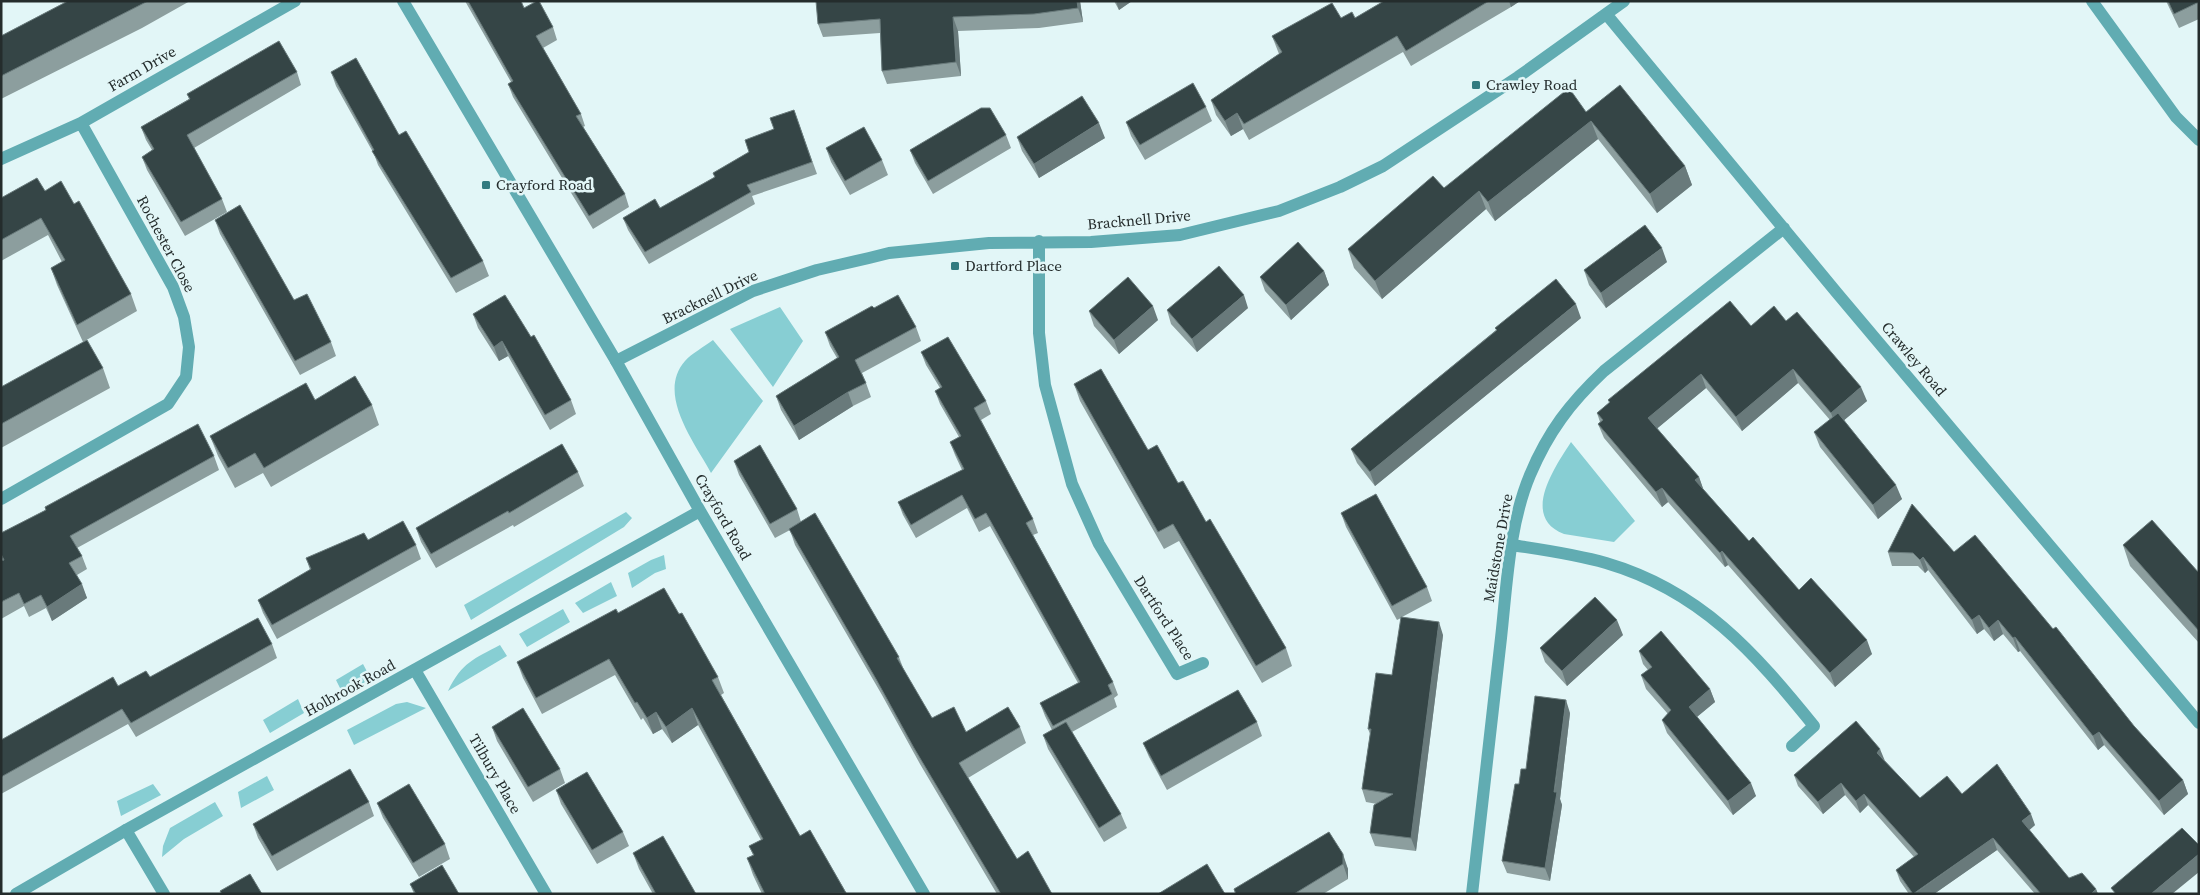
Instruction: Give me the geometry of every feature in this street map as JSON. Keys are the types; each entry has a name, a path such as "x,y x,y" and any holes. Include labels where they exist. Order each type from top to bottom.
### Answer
{"street":[{"name":"Farm Drive","path":"1,159 81,123 295,1"},
{"name":"Crayford Road","path":"403,1 616,361 700,511 924,894"},
{"name":"Bracknell Drive","path":"616,361 754,292 817,270 889,253 989,243 1130,240 1180,235 1278,211 1340,187 1383,166 1607,15 1624,1"},
{"path":"2092,1 2176,117 2199,140"},
{"name":"Crawley Road","path":"1607,15 2199,723"},
{"name":"Rochester Close","path":"1,499 168,404 186,377 189,347 184,317 174,287 81,123"},
{"name":"Maidstone Drive","path":"1472,894 1512,545 1520,505 1530,475 1551,432 1576,397 1604,371 1784,228"},
{"name":"Dartford Place","path":"1039,241 1039,333 1045,385 1072,484 1099,544 1177,674 1203,663"},
{"name":"Holbrook Road","path":"16,894 126,830 700,511"},
{"path":"1512,545 1570,554 1630,571 1668,589 1710,616 1757,658 1814,726 1792,746"},
{"name":"Tilbury Place","path":"415,670 546,894"},
{"path":"126,830 164,894"}],"shaded area":[{"path":"780,307 803,341 773,387 730,329"},
{"path":"713,340 763,401 711,473 681,418 676,403 675,388 677,374 685,361"},
{"path":"1571,442 1635,521 1614,542 1564,534 1551,526 1544,516 1545,491 1550,478"},
{"path":"626,512 632,518 624,527 471,620 464,605"},
{"path":"664,555 666,569 655,573 632,588 628,573"},
{"path":"611,582 617,596 583,613 575,603"},
{"path":"563,609 570,622 527,647 519,634"},
{"path":"500,645 507,656 448,691 464,667"},
{"path":"363,664 371,679 343,694 336,680"},
{"path":"298,699 304,713 270,733 263,720"},
{"path":"407,702 426,708 354,745 347,730 396,704"},
{"path":"267,776 274,790 241,808 238,792"},
{"path":"153,784 161,795 121,816 117,801"},
{"path":"215,802 223,816 184,839 162,857 163,846 170,828"}],"building":[{"path":"68,1 148,1 1,76 1,36"},
{"path":"468,1 521,1 524,8 539,1 553,27 536,36 581,114 576,116 625,194 589,216 508,84 513,81"},
{"path":"816,1 1077,1 1078,8 1034,14 953,17 956,62 882,71 880,19 818,24"},
{"path":"1384,1 1489,1 1406,51 1397,36 1244,124 1237,113 1225,121 1211,100 1282,52 1272,36 1332,3 1341,18 1352,12 1355,18"},
{"path":"2168,1 2199,1 2199,2 2174,14"},
{"path":"279,41 297,72 187,135 222,199 181,222 142,157 154,149 141,127 190,99 187,94"},
{"path":"356,58 399,135 406,131 483,261 451,278 372,151 374,150 331,72"},
{"path":"1193,83 1206,107 1140,145 1126,122"},
{"path":"1620,85 1685,166 1650,194 1591,121 1488,202 1479,191 1375,281 1348,249 1433,176 1444,188 1569,88 1586,112"},
{"path":"1082,96 1099,123 1034,164 1017,137"},
{"path":"981,108 990,108 1006,135 928,181 910,150"},
{"path":"794,110 812,162 747,185 751,192 645,252 623,218 655,199 660,208 715,177 713,173 749,152 745,140 774,129 770,118"},
{"path":"864,127 882,160 845,181 826,148"},
{"path":"37,178 45,191 61,181 74,204 79,201 131,294 77,325 51,268 65,260 41,218 1,240 1,198"},
{"path":"240,205 294,300 307,294 331,342 295,361 215,220"},
{"path":"1645,225 1662,248 1601,293 1584,270"},
{"path":"1298,242 1324,271 1286,305 1260,277"},
{"path":"1219,266 1244,295 1192,339 1167,310"},
{"path":"1128,277 1153,306 1114,340 1089,311"},
{"path":"1556,279 1576,304 1370,472 1351,449 1497,330 1495,328"},
{"path":"505,295 531,337 534,335 571,400 545,415 502,341 494,347 473,314"},
{"path":"898,295 916,327 855,360 866,383 848,392 794,426 776,396 839,357 825,332 872,306 874,308"},
{"path":"1730,301 1751,326 1774,306 1786,321 1797,312 1861,387 1831,413 1793,369 1736,417 1701,374 1648,418 1699,477 1695,480 1749,541 1753,537 1799,590 1811,578 1867,640 1830,673 1722,551 1720,553 1662,488 1656,492 1598,424 1603,420 1597,413 1610,402 1608,400"},
{"path":"948,337 986,401 974,408 1033,519 1026,523 1113,682 1108,685 1112,694 1053,726 1040,703 1080,682 986,513 975,519 962,495 911,525 898,502 964,469 950,442 961,436 935,391 942,387 921,352"},
{"path":"87,340 103,368 1,424 1,387"},
{"path":"1101,369 1148,450 1157,445 1178,483 1183,481 1206,522 1210,519 1286,648 1256,666 1173,524 1158,532 1074,384"},
{"path":"355,376 372,405 264,468 255,453 228,468 210,436 306,383 315,400"},
{"path":"1838,413 1896,485 1873,505 1814,432"},
{"path":"198,424 214,456 70,536 82,556 69,563 82,584 47,607 41,595 24,604 19,593 1,602 1,561 4,560 1,554 1,533 46,510 45,507"},
{"path":"562,444 578,472 509,513 508,511 431,554 416,528"},
{"path":"760,445 797,509 770,524 734,461"},
{"path":"1376,494 1427,587 1392,606 1341,513"},
{"path":"1912,504 1954,552 1975,535 2053,629 2056,627 2134,726 2183,780 2159,801 2099,732 2093,736 2015,637 2013,638 1998,620 1989,628 1979,615 1972,620 1923,557 1920,560 1913,553 1888,552"},
{"path":"815,513 899,657 897,658 932,718 954,707 966,732 1008,707 1020,727 959,763 1017,859 1028,851 1052,894 1001,894 914,748 789,529"},
{"path":"2152,520 2199,573 2199,631 2123,545"},
{"path":"403,521 416,545 272,625 258,600 311,569 306,558 364,533 368,540"},
{"path":"664,588 679,614 682,613 718,677 712,680 800,836 810,830 846,893 765,894 747,858 754,855 749,846 763,839 692,708 666,727 656,712 647,718 637,702 635,703 609,659 536,698 517,662 616,609 618,613"},
{"path":"1595,597 1617,620 1562,671 1540,648"},
{"path":"1401,617 1439,622 1411,838 1370,833 1374,805 1393,794 1362,789 1371,729 1368,729 1376,673 1392,675"},
{"path":"258,618 272,644 131,723 122,709 1,777 1,740 113,677 118,686 146,671 150,677"},
{"path":"1661,631 1710,689 1689,707 1751,783 1728,801 1662,720 1671,710 1641,675 1652,667 1639,651"},
{"path":"1238,690 1257,722 1161,776 1143,743"},
{"path":"1535,696 1566,700 1554,792 1557,792 1545,868 1502,861 1515,784 1519,784 1521,769 1526,769"},
{"path":"523,708 560,769 528,787 492,727"},
{"path":"1856,721 1880,749 1877,753 1920,798 1947,776 1962,794 1997,764 2031,814 2022,821 2069,878 2082,873 2096,889 2091,894 2041,894 1993,838 1913,894 1896,870 1918,854 1864,794 1856,801 1841,783 1818,802 1794,775"},
{"path":"1066,722 1121,814 1099,828 1043,735"},
{"path":"350,769 369,802 272,856 253,824"},
{"path":"587,772 623,832 592,850 556,790"},
{"path":"409,784 445,844 413,863 377,803"},
{"path":"2182,828 2199,845 2199,854 2151,894 2116,894 2111,888"},
{"path":"1329,832 1343,854 1343,864 1294,894 1236,894 1234,889"},
{"path":"663,836 696,894 656,894 633,853"},
{"path":"1207,864 1225,894 1158,894"},
{"path":"442,865 459,894 416,894 410,884"},
{"path":"250,874 262,894 222,894 220,891"}],"place":[{"name":"Crawley Road","path":"1476,85"},
{"name":"Crayford Road","path":"486,185"},
{"name":"Dartford Place","path":"955,266"}]}
